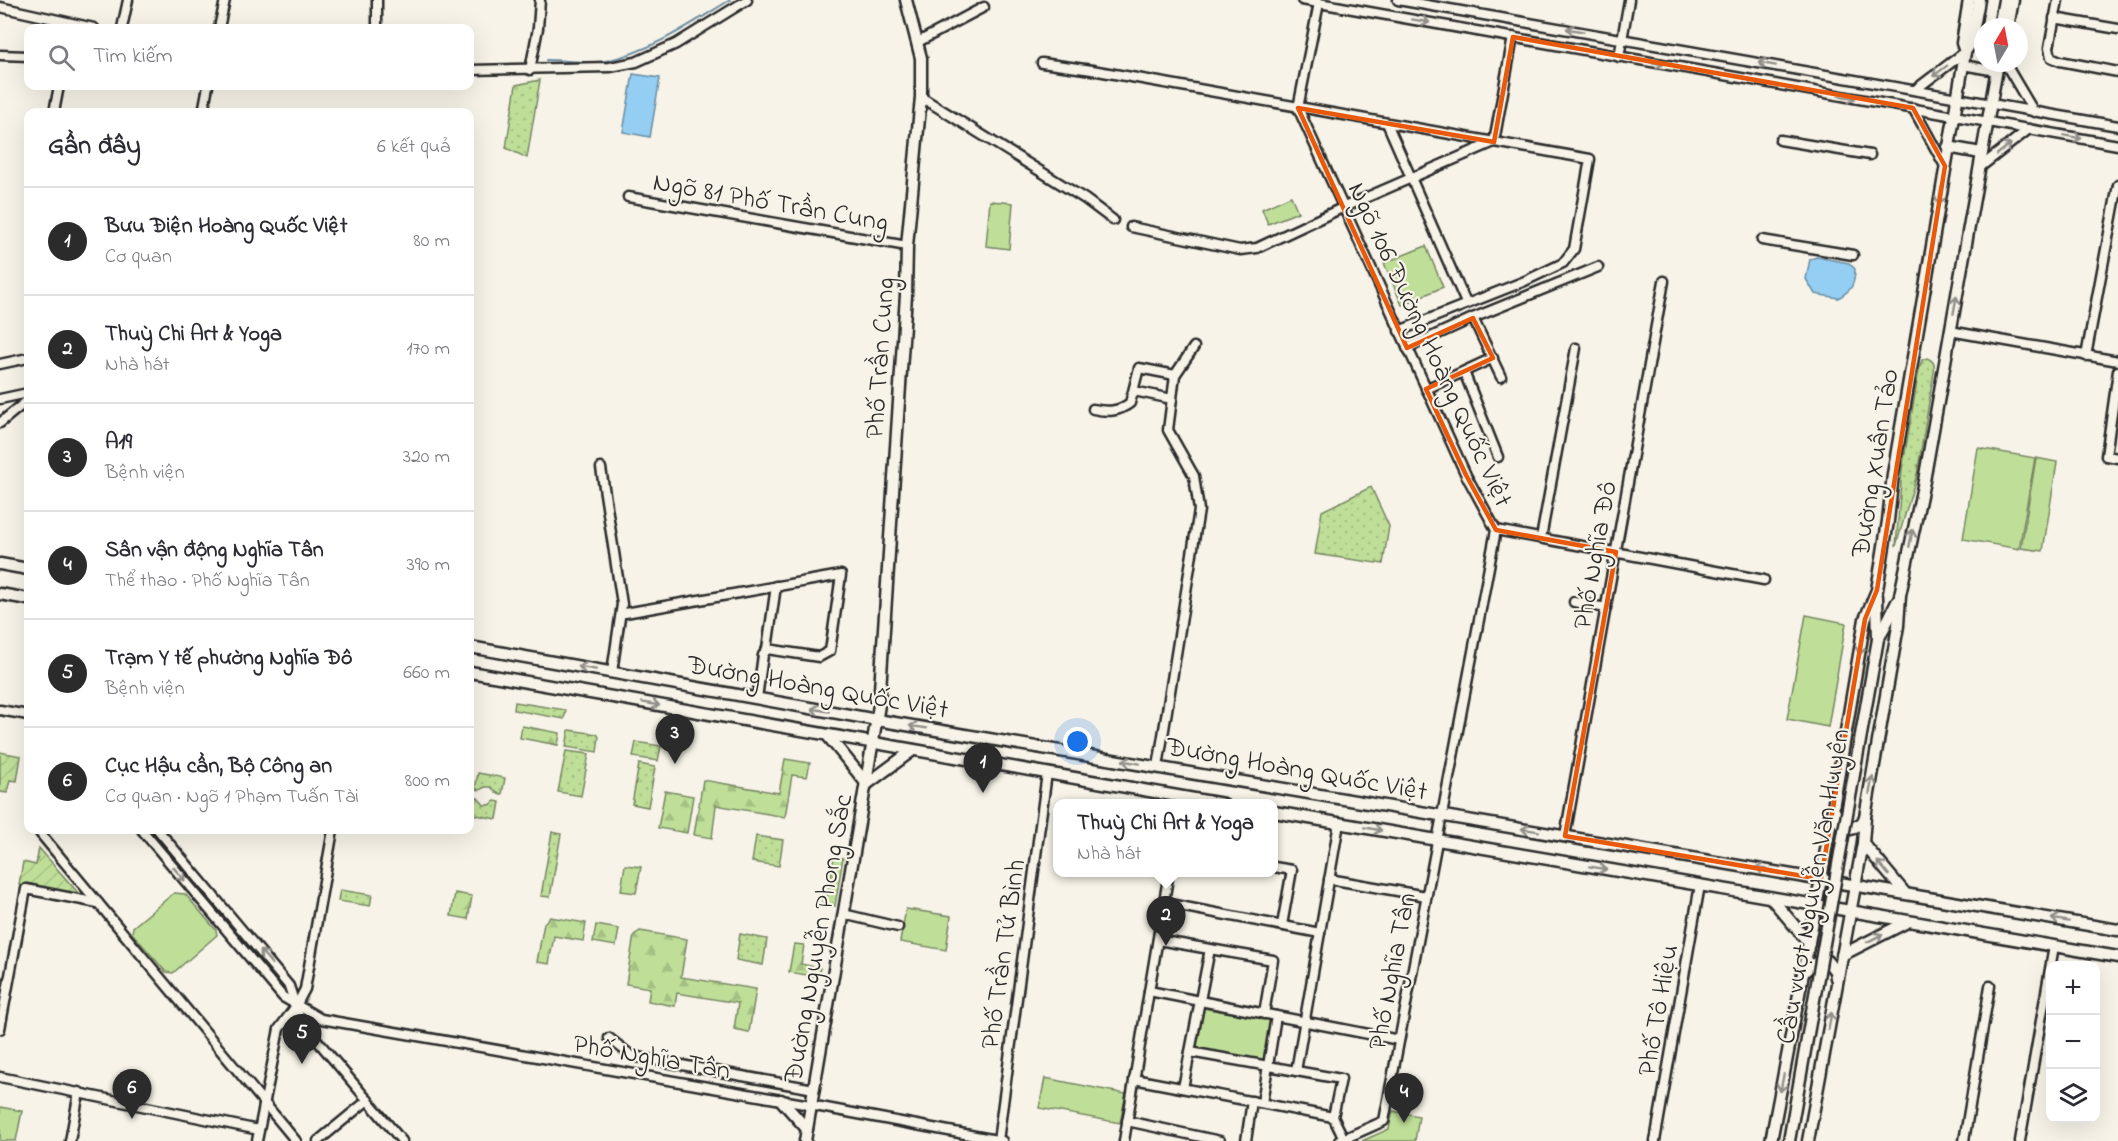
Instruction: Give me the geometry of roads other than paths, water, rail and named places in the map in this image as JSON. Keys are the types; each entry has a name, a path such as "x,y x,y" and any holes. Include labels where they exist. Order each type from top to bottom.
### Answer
{"main road":[{"name":"Phố Trần Cung","path":"873,743 877,720 906,295 907,246 921,97 921,58 906,0"},
{"name":"Đường Xuân Tảo","path":"1965,52 1962,43 1969,0"},
{"name":"Đường Xuân Tảo","path":"1772,1141 1821,879 1865,619 1877,590 1893,474 1953,115 1965,52 1971,43 1979,0"},
{"path":"2001,18 2004,0"},
{"path":"2010,18 2013,0"},
{"name":"Đường Xuân Tảo","path":"1808,1141 1863,843 1898,626 1900,596 1924,481 1996,72"},
{"path":"1948,147 1981,153"},
{"path":"0,564 24,568"},
{"name":"Cầu vượt Nguyễn Văn Huyên","path":"1790,1141 1878,639 1877,590"},
{"path":"0,594 24,598"},
{"name":"Cầu vượt Nguyễn Văn Huyên","path":"1878,639 1900,596"},
{"name":"Đường Hoàng Quốc Việt","path":"474,648 877,720 2118,930"},
{"name":"Đường Hoàng Quốc Việt","path":"474,673 1047,773 1176,799"},
{"path":"828,736 867,784 913,750"},
{"name":"Đường Nguyễn Phong Sắc","path":"806,1141 810,1105 873,743"},
{"path":"1833,808 1844,827 1856,828 1866,816"},
{"name":"Đường Hoàng Quốc Việt","path":"1278,813 2118,957"},
{"path":"1863,843 1904,892"},
{"path":"1771,898 1809,943"},
{"path":"1842,955 1907,922"},
{"path":"1803,973 1820,960 1827,961 1835,971 1837,981"},
{"path":"781,1100 807,1129"}],"street":[{"path":"123,24 128,0"},
{"path":"220,24 225,0"},
{"path":"377,0 378,24"},
{"path":"530,70 538,28 540,0"},
{"path":"474,70 610,67 636,62 676,44 747,0"},
{"path":"1302,0 2118,145"},
{"path":"1398,0 2118,126"},
{"path":"1619,57 1629,0"},
{"path":"2058,0 2049,48 2051,57 2060,61 2118,72"},
{"path":"1298,108 1320,3"},
{"path":"918,42 984,6"},
{"path":"0,7 76,24"},
{"path":"2054,18 2118,29"},
{"path":"1494,142 1513,37"},
{"path":"1915,90 1965,52"},
{"path":"0,55 24,56"},
{"path":"1042,63 1590,159 1574,249 1563,263 1525,281 1399,331"},
{"path":"1963,65 1974,66"},
{"path":"2010,72 2034,112"},
{"path":"55,108 58,90"},
{"path":"203,108 207,90"},
{"path":"921,97 1076,193 1113,220"},
{"name":"Ngõ 106 Đường Hoàng Quốc Việt","path":"1298,108 1466,475 1496,530 1442,815"},
{"path":"1913,108 1945,166"},
{"path":"1387,123 1466,303"},
{"path":"1979,168 2029,129"},
{"path":"1780,140 1870,155"},
{"path":"1131,227 1240,250 1257,248 1342,208 1494,142"},
{"path":"2086,356 2118,185"},
{"name":"Ngõ 81 Phố Trần Cung","path":"628,197 907,246"},
{"path":"1762,240 1853,255"},
{"path":"1407,348 1473,318 1598,267"},
{"name":"Phố Nghĩa Đô","path":"1565,836 1664,281"},
{"path":"1473,318 1501,378"},
{"path":"1950,331 2118,362"},
{"path":"1158,767 1199,510 1194,476 1168,430 1175,375 1194,347"},
{"path":"1541,538 1576,348"},
{"path":"1426,389 1492,358"},
{"path":"0,364 24,359"},
{"path":"1093,409 1120,410 1130,403 1139,368 1175,375"},
{"path":"2118,371 2106,456 2118,458"},
{"path":"1464,372 1498,457"},
{"path":"1134,391 1172,399"},
{"path":"0,399 24,394"},
{"path":"0,423 24,403"},
{"path":"601,468 622,604 612,672"},
{"path":"1496,530 1764,580"},
{"path":"625,613 841,575 830,651 819,657 767,649"},
{"path":"756,698 763,655 767,649 776,586"},
{"path":"1574,602 1606,608"},
{"path":"0,710 24,714"},
{"name":"Phố Trần Tử Bình","path":"1000,1141 1047,773"},
{"name":"Phố Nghĩa Tân","path":"1342,1140 1384,1121 1442,815"},
{"path":"1296,1071 1339,823"},
{"path":"41,834 296,1141"},
{"path":"145,834 268,980 283,997 296,1006"},
{"path":"161,834 290,986 300,1020 400,1138 389,1141"},
{"path":"257,1141 279,1029 305,989 332,834"},
{"path":"1278,868 1292,870 1281,925"},
{"path":"1124,1141 1168,877"},
{"path":"1329,879 1426,896"},
{"name":"Phố Tô Hiệu","path":"1655,1141 1700,885"},
{"path":"0,1029 26,889 98,903"},
{"path":"1164,903 1320,933"},
{"path":"843,914 898,927"},
{"path":"1158,940 1273,960 1264,1014"},
{"path":"2020,1141 2054,946"},
{"path":"1183,1088 1210,949"},
{"path":"1964,1141 1990,986"},
{"path":"1149,991 1399,1040"},
{"name":"Phố Nghĩa Tân","path":"296,1006 321,1019 810,1105 1000,1141"},
{"path":"1262,1103 1276,1016"},
{"path":"609,1038 625,1053 632,1056 814,1089"},
{"path":"1190,1052 1341,1079 1333,1117 1342,1140"},
{"path":"0,1077 79,1092 152,1110 259,1130"},
{"path":"1134,1079 1333,1117"},
{"path":"70,1141 79,1092"},
{"path":"318,1141 368,1100"},
{"path":"1245,1141 1252,1101"},
{"path":"1127,1121 1220,1141"}],"water":[{"path":"633,74 660,78 650,137 623,132"},
{"path":"1817,257 1849,263 1855,269 1853,283 1846,293 1838,298 1815,294 1806,279 1810,259"}],"waterway":[{"path":"546,60 599,62 639,51 671,36 730,0"}],"place":[{"name":"A19","path":"675,764"},
{"name":"Bưu Điện Hoàng Quốc Việt","path":"983,793"},
{"name":"Thuỳ Chi Art & Yoga","path":"1166,946"},
{"name":"Trạm Y tế phường Nghĩa Đô","path":"302,1064"},
{"name":"Cục Hậu cần, Bộ Công an","path":"132,1119"},
{"name":"Sân vận động Nghĩa Tân","path":"1404,1123"}]}
